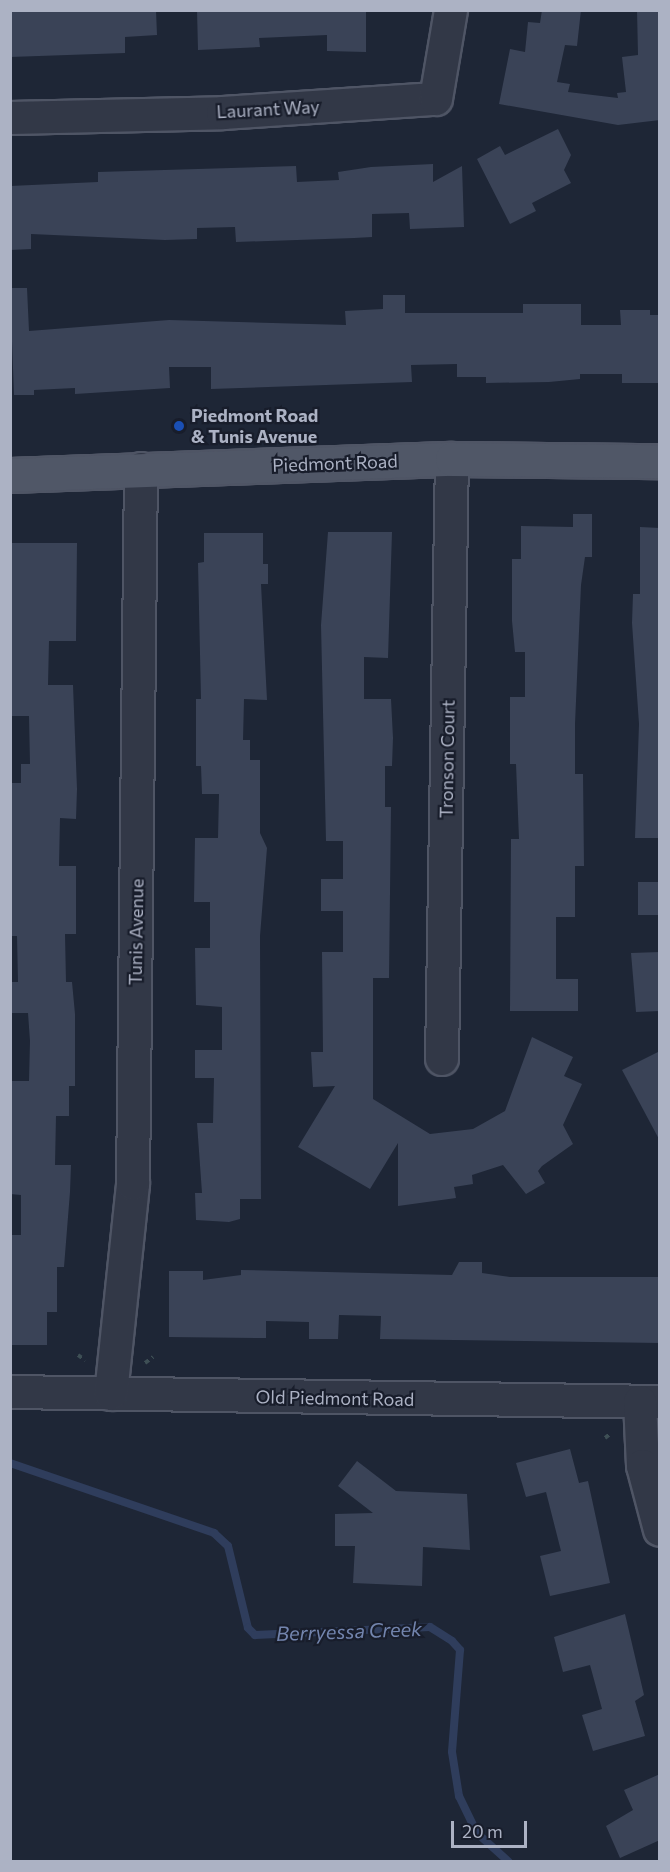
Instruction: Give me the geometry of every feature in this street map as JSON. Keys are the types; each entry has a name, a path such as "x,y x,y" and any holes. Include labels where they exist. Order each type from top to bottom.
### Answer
{"main road":[{"name":"Piedmont Road","path":"10,475 452,459 660,461"}],"street":[{"name":"Laurant Way","path":"10,118 223,113 436,99 450,10"},
{"name":"Tronson Court","path":"442,1059 452,459"},
{"name":"Tunis Avenue","path":"111,1394 133,1184 141,469"},
{"name":"Old Piedmont Road","path":"10,1392 650,1402"},
{"path":"650,1402 643,1466 660,1530"}],"path":[{"path":"78,1355 85,1360"},
{"path":"145,1363 153,1357"},
{"path":"605,1438 610,1434"}],"building":[{"path":"10,10 156,10 157,35 125,37 125,53 10,57"},
{"path":"197,10 366,10 366,52 327,51 327,35 259,38 260,47 198,50"},
{"path":"542,10 581,10 577,46 565,45 557,82 570,84 568,92 618,98 617,93 626,92 622,57 638,55 637,10 660,10 660,120 618,125 499,104 510,49 525,52 528,22 540,23"},
{"path":"558,129 571,155 564,170 571,183 532,203 536,211 510,224 477,159 500,146 505,155"},
{"path":"433,164 433,182 462,166 464,227 410,229 409,213 372,214 372,237 236,242 235,227 197,228 197,239 165,240 31,234 31,249 10,250 10,186 98,182 98,172 296,166 297,182 339,180 338,172 371,167"},
{"path":"10,288 27,288 29,331 169,320 346,325 345,311 383,309 383,295 405,295 405,313 523,313 523,304 581,304 581,325 621,325 620,310 650,310 650,315 660,315 660,383 622,383 622,374 580,374 580,379 549,382 486,383 486,377 457,377 457,364 411,365 412,382 211,389 211,367 169,367 170,388 75,394 75,388 34,390 34,395 14,395"},
{"path":"573,514 592,514 592,557 585,557 581,585 575,724 575,774 583,774 584,866 575,866 575,917 556,917 556,979 578,979 578,1011 510,1011 511,839 519,839 516,764 510,764 510,697 525,697 525,652 515,652 512,621 512,559 521,559 521,526 573,527"},
{"path":"640,527 660,528 660,838 635,838 639,724 632,623 633,594 640,594"},
{"path":"328,532 392,532 388,658 364,657 364,699 391,699 393,738 392,766 385,766 385,807 391,807 389,978 373,978 373,1099 430,1134 473,1129 505,1111 532,1037 573,1057 564,1076 582,1084 563,1125 573,1144 542,1166 538,1171 545,1183 526,1194 503,1165 472,1175 473,1184 454,1187 456,1198 398,1206 398,1143 370,1189 298,1147 335,1086 313,1087 311,1052 323,1052 322,952 343,952 343,911 321,911 321,879 343,879 343,841 326,841 321,625"},
{"path":"204,533 263,533 263,564 268,564 268,584 261,584 267,700 244,699 243,740 250,740 250,760 260,760 260,833 267,848 260,936 261,1199 240,1199 240,1219 229,1222 196,1220 195,1193 202,1193 197,1123 213,1123 214,1078 195,1078 195,1050 222,1050 222,1007 196,1005 195,948 210,948 210,902 194,902 195,838 218,838 219,794 202,794 201,766 196,766 196,699 201,699 198,563 204,562"},
{"path":"11,543 77,543 76,641 49,641 48,685 73,685 77,789 76,819 60,818 59,866 76,866 76,934 65,934 66,982 72,982 75,1014 75,1086 69,1086 69,1116 56,1116 55,1165 71,1165 70,1192 64,1267 57,1267 57,1312 47,1312 47,1345 10,1345 10,1235 21,1235 21,1195 10,1194 10,1081 29,1081 30,1041 28,1013 10,1013 10,982 18,982 17,936 10,936 11,783 21,783 21,764 30,764 29,716 10,716"},
{"path":"638,882 660,882 660,915 638,915"},
{"path":"660,952 660,1011 636,1012 631,953"},
{"path":"660,1051 660,1141 622,1070"},
{"path":"459,1262 482,1262 482,1273 510,1277 660,1277 660,1343 380,1339 381,1316 339,1315 338,1339 309,1339 309,1322 266,1321 266,1338 169,1337 169,1271 203,1271 203,1280 241,1275 241,1270 452,1275"},
{"path":"570,1449 579,1483 588,1481 610,1583 550,1596 540,1556 561,1551 546,1492 526,1497 516,1463"},
{"path":"357,1461 396,1491 467,1494 470,1550 423,1547 422,1586 353,1583 355,1546 335,1546 335,1514 373,1513 338,1486"},
{"path":"625,1614 644,1695 635,1701 645,1736 593,1751 582,1715 602,1709 590,1665 563,1672 554,1637"},
{"path":"660,1774 660,1840 620,1858 606,1826 633,1810 624,1790"}],"waterway":[{"name":"Berryessa Creek","path":"10,1463 214,1533 228,1546 248,1628 255,1635 430,1627 452,1641 460,1650 452,1752 459,1796 477,1833 509,1862"}],"place":[{"name":"Piedmont Road & Tunis Avenue","path":"179,426"}]}
